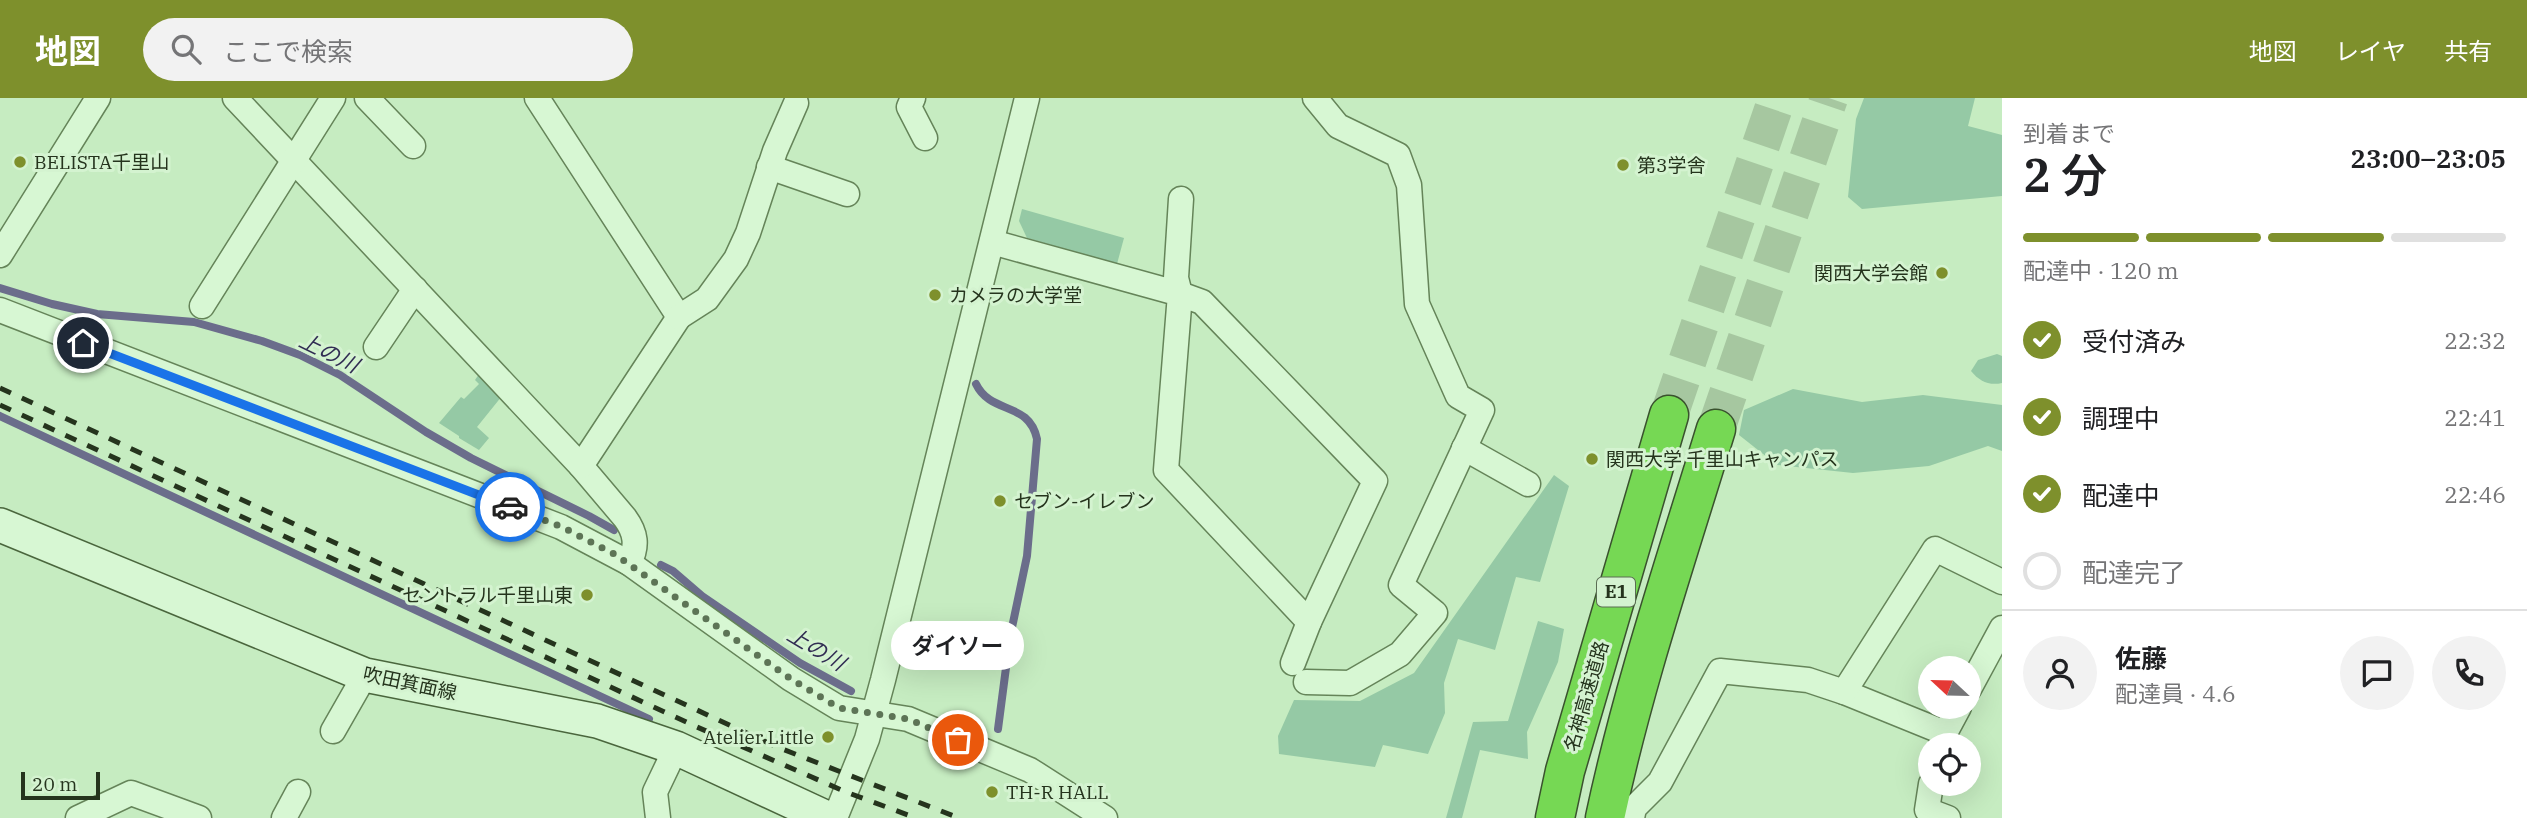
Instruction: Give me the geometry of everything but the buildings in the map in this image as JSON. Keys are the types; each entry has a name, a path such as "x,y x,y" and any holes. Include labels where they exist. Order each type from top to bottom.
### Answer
{"highway":[{"name":"名神高速道路","path":"1555,818 1565,771 1669,415"},
{"name":"E1","path":"1605,818 1660,612 1716,429"}],"main road":[{"name":"吹田箕面線","path":"0,525 365,675 597,721 676,748 827,818"}],"street":[{"path":"0,255 10,221 98,98"},
{"path":"235,98 581,466 631,526 636,544 629,563"},
{"path":"202,306 333,98"},
{"path":"367,98 413,146"},
{"path":"537,98 679,317"},
{"path":"913,98 909,107 925,138"},
{"path":"835,818 867,739 874,714 1027,98"},
{"path":"992,242 1202,302 1375,481 1309,622 1299,672 1350,683 1400,654 1434,612 1401,585 1482,410 1458,396 1417,304 1409,185 1398,155 1338,126 1315,98"},
{"path":"581,466 679,317 707,299 736,259 748,233 769,167 796,103"},
{"path":"769,167 847,194"},
{"path":"1181,199 1176,278 1180,294 1166,470 1309,622"},
{"path":"376,348 415,289"},
{"path":"0,310 562,527 629,563 791,679 839,708 908,719 1030,771 1104,818"},
{"path":"1464,448 1528,484"},
{"path":"1844,692 1936,549 2002,582"},
{"path":"1981,667 2002,628"},
{"path":"1632,818 1634,808 1660,782 1720,671 1808,680 1844,692 1930,733"},
{"path":"333,731 365,675"},
{"path":"658,818 655,792 676,748"},
{"path":"284,818 298,792"},
{"path":"78,818 131,793 199,818"},
{"path":"1932,796 1934,815"}],"green space":[{"path":"1864,98 1975,98 1968,126 2002,135 2002,196 1862,209 1848,197 1856,119"},
{"path":"1022,209 1124,238 1117,264 1027,238 1019,221"},
{"path":"1997,354 2002,356 2002,383 1993,384 1977,378 1971,371 1978,360"},
{"path":"479,374 502,396 477,427 489,438 479,450 439,423 461,397 464,399 479,384 475,380"},
{"path":"1793,389 1862,402 1923,395 2002,405 2002,451 1988,446 1929,466 1853,473 1777,465 1739,435 1744,410"},
{"path":"1554,475 1569,486 1540,582 1516,577 1495,650 1458,639 1444,683 1445,713 1428,754 1383,745 1375,767 1279,754 1278,736 1294,700 1360,701 1414,673"},
{"path":"1538,621 1564,629 1558,662 1527,732 1528,759 1480,750 1462,818 1446,818 1473,722 1508,721"}],"waterway":[{"name":"上の川","path":"0,288 97,314 194,322 300,355 340,375 426,432 471,458 614,530"},
{"path":"976,384 991,400 1026,419 1033,427 1037,439 1027,556 1010,637 998,729"},
{"path":"0,416 649,719"},
{"name":"上の川","path":"661,565 800,663 851,691"}],"tunnel":[{"path":"1669,415 1777,98"},
{"path":"1716,429 1829,98"}],"railway":[{"path":"0,388 777,747 959,818"},
{"path":"0,405 697,727 846,792 916,818"}],"way so far":[{"path":"510,507 604,547 791,679 839,708 908,719 958,740"}],"place":[{"name":"BELISTA千里山","path":"20,162"},
{"name":"第3学舎","path":"1623,165"},
{"name":"関西大学会館","path":"1942,273"},
{"name":"カメラの大学堂","path":"935,295"},
{"name":"関西大学 千里山キャンパス","path":"1592,459"},
{"name":"セブン-イレブン","path":"1000,501"},
{"name":"セントラル千里山東","path":"587,595"},
{"name":"Atelier Little","path":"828,737"},
{"name":"ダイソー","path":"958,740"},
{"name":"TH-R HALL","path":"992,792"}],"route":[{"path":"83,343 510,507"}]}
